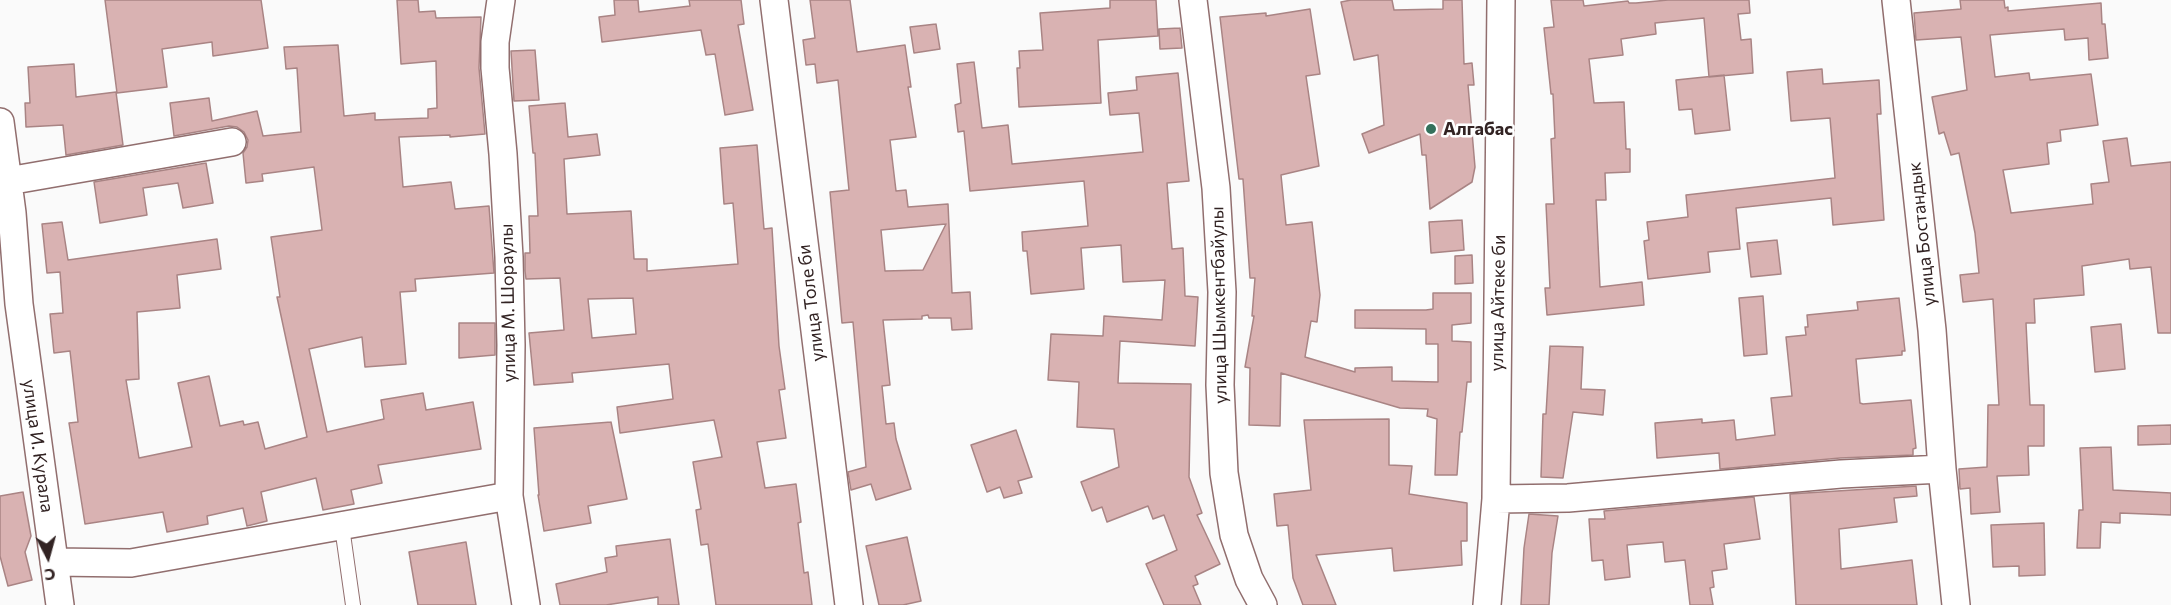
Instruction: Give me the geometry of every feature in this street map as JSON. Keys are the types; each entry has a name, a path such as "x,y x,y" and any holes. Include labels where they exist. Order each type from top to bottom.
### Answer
{"street":[{"name":"улица М. Шораулы","path":"501,0 495,42 495,68 509,257 511,345 509,496 526,605"},
{"name":"улица Толе би","path":"774,0 849,605"},
{"name":"улица Шымкентбайулы","path":"1193,0 1216,188 1222,292 1220,385 1224,473 1234,535 1249,579 1263,605"},
{"name":"улица Айтеке би","path":"1488,605 1496,499 1501,0"},
{"name":"улица Бостандык","path":"1896,0 1932,330 1942,469 1956,605"},
{"name":"улица И. Курала","path":"0,122 8,181 19,304 60,605"},
{"path":"8,181 232,142"},
{"path":"1496,499 1568,498 1841,474 1942,469"},
{"path":"54,562 131,563 509,496"}],"lane":[{"path":"342,527 353,605"}],"building":[{"path":"105,0 261,0 268,48 213,56 212,42 162,49 167,87 117,93"},
{"path":"397,0 418,0 419,12 435,11 436,18 481,17 479,68 485,134 399,137 403,187 451,182 455,209 489,206 494,273 415,279 416,291 400,292 406,364 365,367 362,337 309,349 327,432 384,419 381,400 423,393 426,410 473,402 481,449 378,465 382,483 351,490 354,504 323,510 316,478 261,492 267,521 247,526 243,508 207,516 208,524 167,532 163,512 85,524 69,423 78,422 70,351 54,353 50,314 63,313 60,272 47,273 42,224 62,222 68,260 217,239 221,269 177,275 180,308 137,312 139,379 126,380 139,458 192,447 178,383 209,376 220,426 243,421 244,425 258,422 265,449 307,437 277,297 280,297 271,237 322,230 314,167 262,174 263,181 246,183 243,153 248,140 244,132 237,127 229,126 174,136 170,103 209,98 212,121 257,111 263,136 301,132 297,68 286,69 284,47 338,45 344,116 375,113 375,120 428,118 428,109 437,108 436,61 401,64"},
{"path":"614,0 638,0 639,12 690,6 689,0 741,0 744,24 738,25 753,110 725,115 715,54 706,55 701,30 602,42 599,17 615,15"},
{"path":"810,0 850,0 857,52 905,45 911,87 908,87 916,137 890,140 896,191 906,190 908,207 948,204 952,293 970,292 972,329 952,330 951,318 929,318 928,315 922,316 922,319 883,320 890,385 882,386 886,424 894,423 896,439 911,489 876,500 871,484 851,490 848,472 866,467 853,322 842,323 830,192 849,190 838,80 817,83 815,64 806,65 803,40 815,38","holes":["946,224 923,270 885,271 881,230"]},
{"path":"1110,0 1156,0 1158,36 1098,40 1101,103 1019,107 1017,68 1020,68 1019,51 1043,50 1040,13 1110,8"},
{"path":"1392,0 1394,10 1443,9 1443,0 1462,0 1464,64 1472,63 1474,85 1468,85 1475,167 1472,182 1430,209 1426,155 1422,155 1420,134 1369,153 1362,134 1384,125 1378,55 1354,60 1341,2"},
{"path":"1551,0 1583,0 1584,6 1628,1 1636,3 1668,0 1749,0 1750,13 1738,14 1741,40 1751,39 1753,73 1709,77 1704,18 1655,23 1656,34 1621,39 1623,55 1589,59 1594,103 1624,102 1626,149 1630,149 1630,172 1605,173 1606,200 1596,200 1600,287 1642,282 1644,305 1547,315 1545,288 1550,288 1546,204 1554,204 1551,139 1555,138 1553,94 1551,94 1544,28 1554,27"},
{"path":"1960,0 2004,0 2008,11 2101,3 2108,58 2089,60 2088,38 2065,40 2064,29 1990,35 1995,77 2029,73 2030,80 2091,74 2098,125 2060,130 2061,141 2047,143 2049,164 2003,170 2011,213 2093,204 2091,184 2109,182 2103,141 2127,138 2131,166 2171,162 2171,333 2158,333 2151,267 2130,269 2129,259 2082,266 2084,295 2034,299 2035,323 2026,323 2030,405 2044,405 2044,446 2028,446 2029,475 1997,476 2000,512 1971,514 1970,488 1960,489 1959,469 1987,467 1988,405 1999,405 1993,299 1963,302 1960,275 1979,273 1975,233 1959,153 1951,155 1944,132 1939,134 1932,97 1967,90 1961,37 1916,40 1914,13 1961,9"},
{"path":"1310,9 1320,74 1306,76 1319,166 1281,175 1286,225 1312,222 1320,295 1317,322 1311,321 1305,357 1355,372 1355,368 1392,367 1392,381 1438,382 1438,344 1426,344 1426,329 1355,328 1355,310 1433,309 1433,293 1471,293 1471,323 1452,325 1452,341 1471,342 1471,382 1467,382 1457,475 1435,475 1437,419 1427,416 1428,409 1400,408 1281,373 1280,426 1249,425 1250,368 1245,367 1254,316 1252,316 1255,278 1250,278 1243,179 1239,179 1220,17 1266,13 1266,16"},
{"path":"936,24 940,49 914,53 910,27"},
{"path":"1180,28 1182,48 1160,49 1159,29"},
{"path":"535,50 539,100 514,101 511,51"},
{"path":"974,62 982,128 1008,125 1012,164 1143,152 1139,113 1110,115 1108,93 1137,90 1136,77 1178,73 1189,181 1167,183 1172,249 1183,248 1185,296 1198,297 1195,346 1120,341 1118,383 1191,384 1189,477 1202,513 1197,515 1220,564 1195,576 1198,584 1193,586 1201,605 1164,605 1146,564 1177,550 1164,515 1153,519 1148,506 1107,522 1102,507 1092,511 1081,482 1119,467 1114,429 1077,427 1079,382 1048,380 1051,334 1103,336 1104,316 1162,320 1165,280 1123,282 1121,245 1081,248 1084,289 1031,294 1027,251 1023,251 1022,232 1088,226 1084,181 970,191 964,131 958,132 955,105 961,103 957,64"},
{"path":"74,64 76,97 116,92 123,145 66,155 63,125 26,127 25,103 30,103 28,67"},
{"path":"1822,69 1823,84 1879,80 1881,114 1877,114 1884,220 1833,225 1831,198 1736,208 1740,249 1708,252 1710,272 1648,279 1644,241 1649,240 1647,222 1688,217 1686,195 1835,178 1830,118 1791,121 1787,72"},
{"path":"1724,75 1730,130 1695,134 1692,109 1679,110 1676,80"},
{"path":"565,103 568,137 597,134 600,155 564,159 567,214 631,211 634,259 647,259 647,271 738,264 733,203 724,204 720,148 757,145 764,229 772,228 779,346 785,389 779,390 786,438 757,442 765,488 796,484 804,573 808,572 812,605 716,605 708,544 701,545 696,510 701,509 693,462 722,457 714,420 620,433 617,407 673,399 669,364 572,373 573,382 534,385 529,333 564,330 560,278 526,279 525,253 530,253 529,216 538,216 535,153 533,153 529,106","holes":["633,298 636,334 592,338 588,299"]},
{"path":"206,163 213,203 183,208 178,183 143,188 147,215 100,223 94,182"},
{"path":"1462,220 1464,250 1431,253 1429,222"},
{"path":"1777,240 1781,274 1751,277 1747,243"},
{"path":"1472,255 1473,283 1455,284 1455,256"},
{"path":"1763,296 1767,354 1744,356 1739,298"},
{"path":"1899,298 1905,351 1902,351 1902,355 1856,359 1860,403 1911,400 1916,448 1913,449 1913,455 1840,458 1720,469 1719,453 1657,458 1655,423 1702,419 1702,423 1734,420 1736,440 1775,435 1771,398 1792,396 1786,337 1806,335 1807,315 1858,310 1857,302"},
{"path":"459,323 495,323 495,355 459,358"},
{"path":"2121,324 2125,369 2095,372 2091,327"},
{"path":"1550,346 1583,347 1581,389 1605,390 1603,415 1573,412 1563,478 1541,477 1543,414 1546,414"},
{"path":"1389,419 1389,465 1412,466 1409,494 1467,503 1467,541 1461,541 1462,565 1394,571 1392,548 1316,555 1336,605 1303,605 1293,578 1288,525 1277,526 1274,494 1311,490 1304,420"},
{"path":"611,422 627,499 588,506 591,523 544,531 538,495 534,428"},
{"path":"2171,425 2171,444 2138,445 2138,426"},
{"path":"1016,430 1032,477 1018,481 1022,493 1004,498 1000,487 987,492 971,445"},
{"path":"2111,447 2113,490 2171,493 2171,515 2120,513 2120,523 2101,522 2100,548 2077,548 2079,510 2083,510 2080,448"},
{"path":"1916,486 1917,496 1894,498 1897,522 1839,529 1841,569 1912,560 1917,605 1796,605 1790,494"},
{"path":"23,492 31,536 25,552 32,580 8,586 0,556 0,496"},
{"path":"1754,497 1760,539 1724,544 1727,569 1712,571 1714,587 1710,588 1713,605 1690,605 1685,560 1665,562 1663,542 1627,545 1630,577 1605,580 1603,560 1592,561 1589,519 1605,519 1604,511"},
{"path":"1529,514 1558,516 1552,553 1549,605 1521,605 1524,548"},
{"path":"2044,523 2045,575 2019,576 2019,566 1993,567 1991,525"},
{"path":"907,537 921,601 903,605 879,605 866,546"},
{"path":"670,539 679,605 658,605 658,597 606,605 560,605 556,584 607,572 605,558 617,556 616,546"},
{"path":"466,542 476,605 418,605 409,552"}],"place":[{"name":"Алгабас","path":"1431,129"}]}
